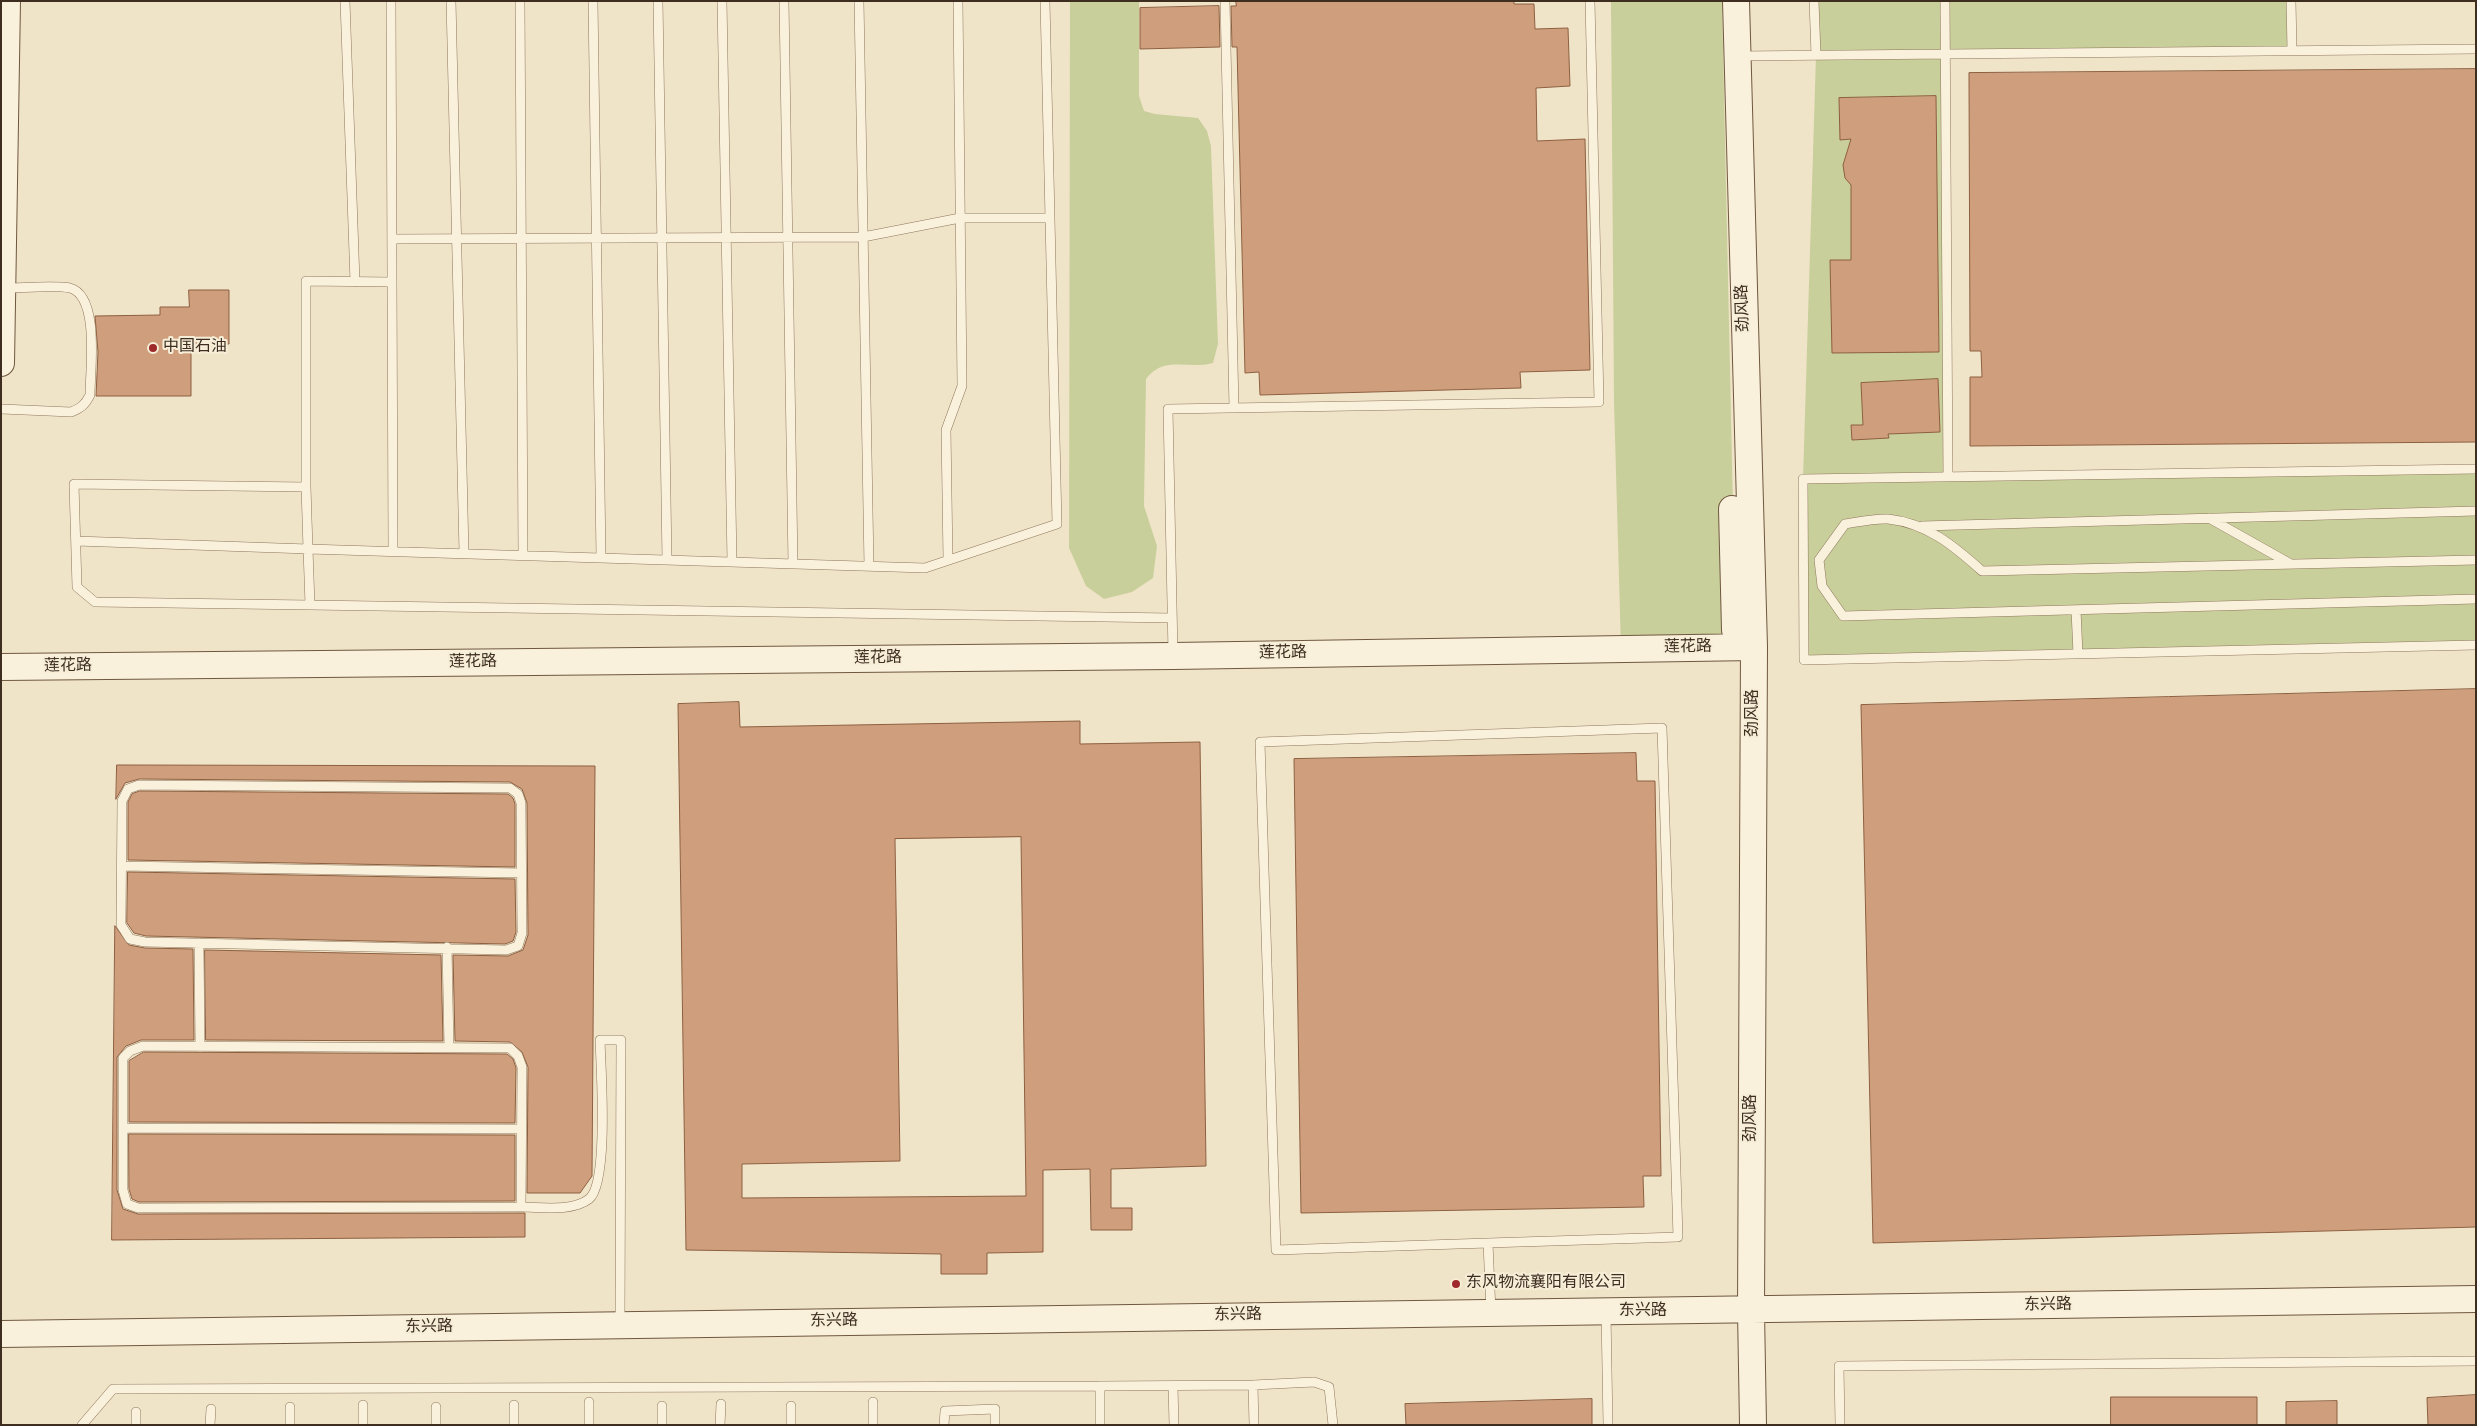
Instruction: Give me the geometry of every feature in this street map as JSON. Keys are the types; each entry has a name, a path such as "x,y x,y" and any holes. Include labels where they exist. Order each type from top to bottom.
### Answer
{"street":[{"path":"1,363 7,1"},
{"name":"劲风路","path":"1722,1 1745,647"},
{"name":"劲风路","path":"1735,1425 1742,1311 1745,647 1736,1"},
{"name":"莲花路","path":"1,667 1173,656 1745,647"},
{"name":"东兴路","path":"1,1334 1491,1312 1742,1311 2476,1300"},
{"name":"劲风路","path":"1742,1311 1753,1425"}],"lane":[{"path":"345,1 355,282"},
{"path":"391,1 393,552"},
{"path":"451,1 464,554"},
{"path":"520,1 524,555"},
{"path":"593,1 601,558"},
{"path":"658,1 667,560"},
{"path":"722,1 732,562"},
{"path":"784,1 793,564"},
{"path":"859,1 869,566"},
{"path":"948,560 946,430 962,386 958,1"},
{"path":"76,541 925,568 1057,524 1045,1"},
{"path":"1226,1 1234,408"},
{"path":"1173,656 1168,409 1599,402 1590,1"},
{"path":"1814,1 1816,55"},
{"path":"1945,1 1948,476"},
{"path":"2291,1 2292,50"},
{"path":"1737,56 2476,49"},
{"path":"392,239 863,238 960,218 1050,218"},
{"path":"310,605 306,488 306,281 392,282"},
{"path":"1,409 71,412 80,409 90,395 90,313 88,304 81,294 70,288 2,288"},
{"path":"2476,470 1803,478 1804,660 2476,644"},
{"path":"306,488 74,484 77,587 95,602 1172,618"},
{"path":"2476,511 1921,526 1886,519 1845,524 1819,560 1822,586 1843,616 2476,600"},
{"path":"2208,518 2291,564"},
{"path":"1921,526 1951,543 1982,571 2476,560"},
{"path":"2076,610 2078,654"},
{"path":"1662,728 1678,1237 1488,1243 1276,1250 1260,742 1662,728"},
{"path":"139,785 510,788 518,794 521,803 522,933 518,946 506,950 447,947 146,942 130,938 121,925 122,866 122,801 128,789 139,785"},
{"path":"122,866 522,872"},
{"path":"199,943 200,1046"},
{"path":"447,947 449,1048"},
{"path":"521,1207 522,1067 518,1056 510,1048 143,1046 130,1051 123,1058 123,1190 127,1204 138,1208 570,1207 589,1199 597,1188 601,1164 600,1040 621,1040 620,1325"},
{"path":"123,1128 522,1129"},
{"path":"1488,1243 1491,1312"},
{"path":"1606,1312 1608,1425"},
{"path":"1840,1425 1839,1366 2476,1361"},
{"path":"82,1425 113,1389 1173,1386 1314,1382 1330,1387 1333,1425"},
{"path":"1253,1385 1254,1425"},
{"path":"1100,1386 1100,1425"},
{"path":"1173,1386 1174,1425"},
{"path":"589,1402 589,1425"},
{"path":"873,1402 873,1425"},
{"path":"720,1404 720,1425"},
{"path":"363,1405 363,1425"},
{"path":"514,1405 514,1425"},
{"path":"662,1406 662,1425"},
{"path":"791,1406 791,1425"},
{"path":"290,1407 290,1425"},
{"path":"436,1407 436,1425"},
{"path":"210,1409 210,1425"},
{"path":"944,1425 944,1410 995,1410 995,1425"},
{"path":"136,1412 136,1425"}],"green space":[{"path":"1070,1 1139,1 1139,96 1144,111 1155,114 1198,118 1207,131 1211,146 1218,344 1213,363 1203,365 1168,365 1160,367 1146,379 1144,506 1157,546 1153,578 1132,592 1104,599 1086,586 1069,548"},
{"path":"1611,1 1722,1 1736,647 1621,649 1614,402"},
{"path":"1814,1 2291,1 2292,50 1946,55 1948,476 2476,469 2476,645 1804,660 1803,479 1816,55"}],"building":[{"path":"1236,1 1514,1 1514,4 1534,4 1535,29 1568,28 1570,86 1536,88 1537,141 1585,139 1590,370 1520,372 1521,388 1260,395 1259,372 1245,373 1237,47 1232,47 1231,6 1236,6"},
{"path":"1219,6 1220,47 1140,49 1140,8"},
{"path":"2476,69 2476,442 1970,446 1970,377 1982,377 1981,351 1970,351 1969,73"},
{"path":"1936,96 1939,352 1832,353 1830,260 1851,260 1851,185 1845,178 1843,165 1851,139 1840,140 1839,98"},
{"path":"189,290 229,290 229,344 191,344 191,396 96,396 98,352 95,316 160,315 160,307 189,307"},
{"path":"1938,379 1940,432 1888,434 1889,438 1852,440 1851,425 1863,425 1861,383"},
{"path":"2476,689 2476,1227 1873,1243 1861,705"},
{"path":"739,702 740,727 1080,721 1080,744 1200,742 1206,1166 1111,1169 1111,1208 1132,1208 1132,1230 1091,1230 1090,1169 1043,1170 1043,1252 987,1253 987,1274 941,1274 941,1254 686,1250 678,704","holes":["1021,837 1026,1196 742,1198 742,1164 900,1161 895,839"]},
{"path":"1636,753 1637,781 1655,781 1661,1176 1643,1176 1644,1207 1301,1213 1294,759"},
{"path":"117,765 595,766 592,1176 580,1193 527,1193 528,1067 522,1052 510,1042 455,1041 453,955 508,956 523,950 528,935 527,803 522,789 510,782 139,779 125,783 116,799"},
{"path":"140,791 508,794 513,798 515,804 515,867 128,860 128,802 132,794"},
{"path":"128,872 515,879 516,932 513,941 505,944 146,936 134,933 127,923"},
{"path":"115,926 129,945 145,948 193,949 194,1040 141,1040 126,1046 117,1057 117,1190 123,1209 138,1214 525,1213 525,1237 112,1240"},
{"path":"205,950 441,955 443,1041 206,1040"},
{"path":"144,1052 507,1054 513,1059 516,1068 515,1123 129,1122 129,1061"},
{"path":"129,1134 515,1135 515,1201 139,1202 132,1199 129,1189"},
{"path":"2476,1395 2476,1425 2428,1425 2427,1398"},
{"path":"2111,1397 2257,1397 2257,1425 2111,1425"},
{"path":"1592,1399 1592,1425 1406,1425 1405,1404"},
{"path":"2337,1401 2337,1425 2286,1425 2286,1402"}],"place":[{"name":"中国石油","path":"153,348"},
{"name":"东风物流襄阳有限公司","path":"1456,1284"}]}
